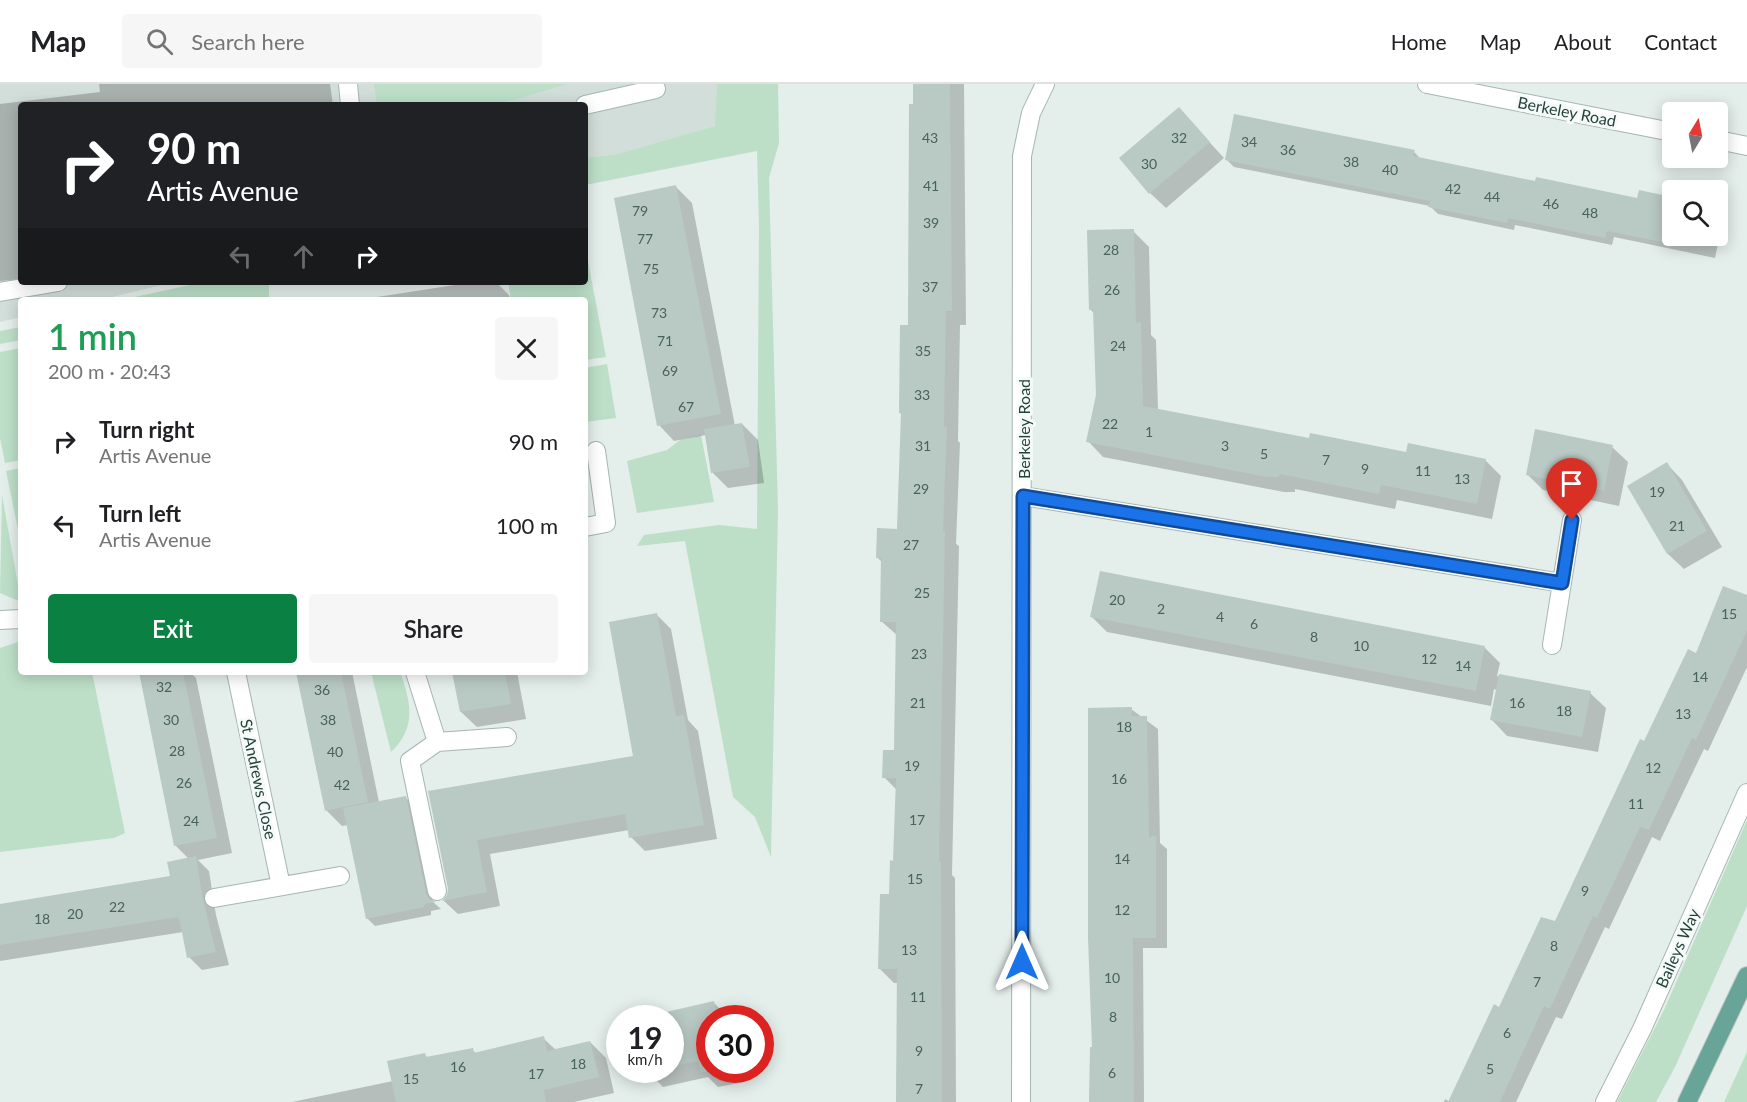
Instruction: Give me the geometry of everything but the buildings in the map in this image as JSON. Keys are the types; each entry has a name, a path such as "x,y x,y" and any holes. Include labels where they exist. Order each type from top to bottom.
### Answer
{"main road":[{"path":"1687,1102 1747,976"}],"street":[{"path":"348,84 350,102"},
{"name":"Berkeley Road","path":"1021,1102 1022,156 1031,113 1045,84"},
{"name":"Berkeley Road","path":"1427,84 1662,130"},
{"path":"588,104 656,88"},
{"path":"1728,142 1747,146"},
{"path":"0,292 41,285"},
{"path":"588,526 606,523 596,451"},
{"path":"1023,496 1562,583"},
{"path":"1552,645 1572,520"},
{"path":"0,620 18,619"},
{"name":"St Andrews Close","path":"237,675 281,886"},
{"path":"416,675 437,742"},
{"path":"437,891 410,761 437,742 507,737"},
{"name":"Baileys Way","path":"1605,1102 1642,1029 1747,793"},
{"path":"214,898 340,876"}],"shaded area":[{"path":"0,84 717,84 716,126 617,154 588,158 588,102 18,102 18,285 162,285 112,297 18,297 18,318 0,322"}],"green space":[{"path":"374,84 567,84 502,102 377,102"},
{"path":"717,84 778,84 779,143 769,178 778,510 771,857 755,817 733,797 685,541 637,546 644,535 719,525 757,529 759,226 757,151 588,184 588,158 617,154 715,126"},
{"path":"588,261 606,357 588,360 588,297 510,297 508,285 588,285"},
{"path":"190,285 269,285 269,297 135,297"},
{"path":"18,328 18,341 0,344 0,331"},
{"path":"18,349 18,461 5,463 0,438 0,352"},
{"path":"607,364 616,418 588,422 588,367"},
{"path":"701,435 714,502 637,513 627,461 667,450 680,440"},
{"path":"18,469 18,529 6,471"},
{"path":"2,495 18,585 18,601 0,593"},
{"path":"18,642 18,675 93,675 125,833 114,838 0,852 0,648"},
{"path":"372,675 401,675 407,694 408,724 405,734 391,752"},
{"path":"1747,820 1747,906 1675,1067 1656,1102 1617,1102 1664,1010"},
{"path":"1747,1052 1747,1102 1724,1102"}],"route":[{"path":"1022,962 1023,496 1562,583 1572,520"}]}
